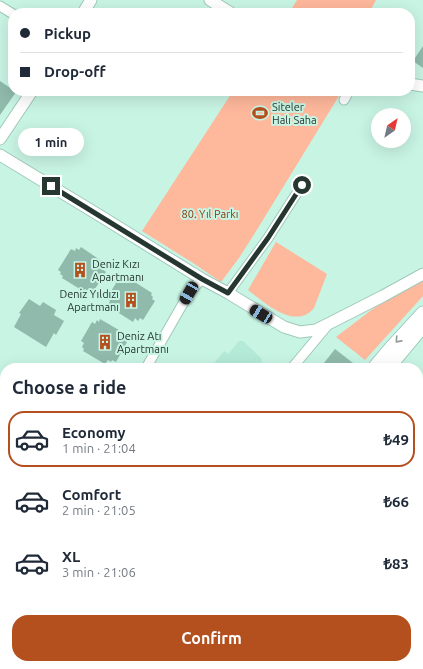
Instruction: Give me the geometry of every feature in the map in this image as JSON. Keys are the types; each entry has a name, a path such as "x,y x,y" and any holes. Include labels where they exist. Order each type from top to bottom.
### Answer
{"main road":[{"path":"378,363 423,313"},
{"path":"394,363 423,326"}],"street":[{"path":"210,0 223,8"},
{"path":"0,140 29,96"},
{"path":"344,100 346,96"},
{"path":"0,155 202,279 284,327 300,332 316,330 423,274"},
{"path":"228,293 268,238 302,185"},
{"path":"149,363 189,293 202,279"},
{"path":"296,363 328,324"}],"shaded area":[{"path":"239,341 243,341 261,358 262,363 214,363 224,351 228,354"}],"green space":[{"path":"297,0 376,0 372,8 292,8"},
{"name":"80. Yıl Parkı","path":"230,96 339,96 239,258 221,282 142,231"},
{"path":"276,242 327,274 314,308 306,314 298,317 289,316 280,312 248,290"},
{"path":"423,278 423,296 365,360 336,337 386,299"}],"building":[{"path":"423,46 423,68 415,62 415,58"},
{"path":"0,81 8,87 8,96 13,96 0,115"},
{"name":"Deniz Kızı Apartmanı","path":"81,247 103,262 101,265 103,267 102,269 106,272 93,292 90,289 88,291 85,289 83,291 62,278 63,276 60,274 61,272 58,270 71,249 75,251 76,248 79,250"},
{"name":"Deniz Yıldızı Apartmanı","path":"119,278 123,281 125,279 129,281 130,279 152,293 152,299 155,301 143,320 140,318 138,321 135,318 133,322 111,308 112,305 109,303 110,301 107,298"},
{"path":"29,299 40,306 43,302 56,310 54,315 64,321 56,335 54,333 46,347 14,327 21,314 19,313"},
{"name":"Deniz Atı Apartmanı","path":"100,319 124,333 123,335 126,338 124,340 127,342 116,362 112,360 111,362 108,360 106,363 103,363 83,351 84,349 82,347 84,343 81,341 92,322 95,324 97,320 99,322"},
{"path":"335,349 353,363 324,363"}],"place":[{"name":"Siteler Halı Saha","path":"260,113"},
{"name":"Deniz Kızı Apartmanı","path":"80,270"},
{"name":"Deniz Yıldızı Apartmanı","path":"131,300"},
{"name":"Deniz Atı Apartmanı","path":"105,342"}],"route":[{"path":"51,186 202,279 228,293 268,238 302,185"}]}
